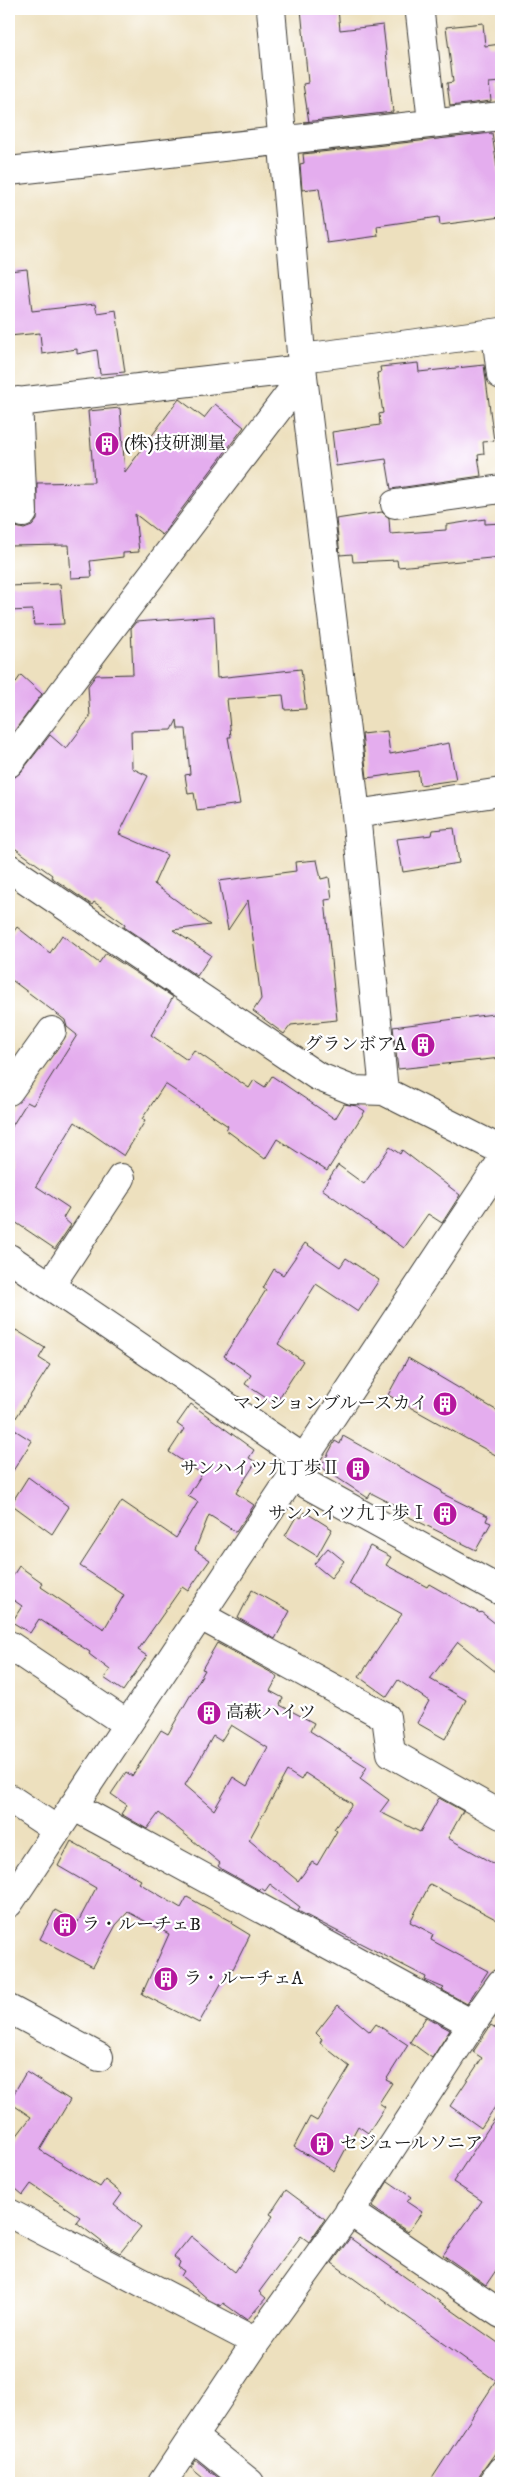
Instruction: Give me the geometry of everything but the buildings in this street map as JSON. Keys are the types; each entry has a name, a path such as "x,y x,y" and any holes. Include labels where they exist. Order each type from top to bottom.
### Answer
{"street":[{"path":"271,9 302,368 356,814 384,1091"},
{"path":"420,14 432,122"},
{"path":"9,171 432,122 501,116"},
{"path":"23,513 14,402 302,368 499,332 501,375"},
{"path":"9,763 302,368"},
{"path":"395,504 501,489"},
{"path":"356,814 501,792"},
{"path":"9,868 317,1076 352,1090 384,1091 501,1150"},
{"path":"9,1091 52,1031"},
{"path":"9,1903 501,1162"},
{"path":"50,1286 121,1178"},
{"path":"9,1258 298,1467 501,1591"},
{"path":"199,1615 386,1717 391,1753 501,1815"},
{"path":"9,1644 127,1724"},
{"path":"9,1798 57,1830"},
{"path":"73,1806 472,2024"},
{"path":"162,2483 256,2342 350,2210 501,1983"},
{"path":"9,2009 100,2057"},
{"path":"350,2210 501,2314"},
{"path":"9,2212 256,2342"},
{"path":"193,2437 250,2483"},
{"path":"493,2483 501,2471"}],"place":[{"name":"(株)技研測量","path":"107,444"},
{"name":"グランボアA","path":"423,1045"},
{"name":"マンションブルースカイ","path":"445,1404"},
{"name":"サンハイツ九丁歩Ⅱ","path":"358,1469"},
{"name":"サンハイツ九丁歩Ⅰ","path":"445,1514"},
{"name":"高萩ハイツ","path":"209,1713"},
{"name":"ラ・ルーチェB","path":"65,1925"},
{"name":"ラ・ルーチェA","path":"166,1979"},
{"name":"セジュールソニア","path":"322,2144"}]}
